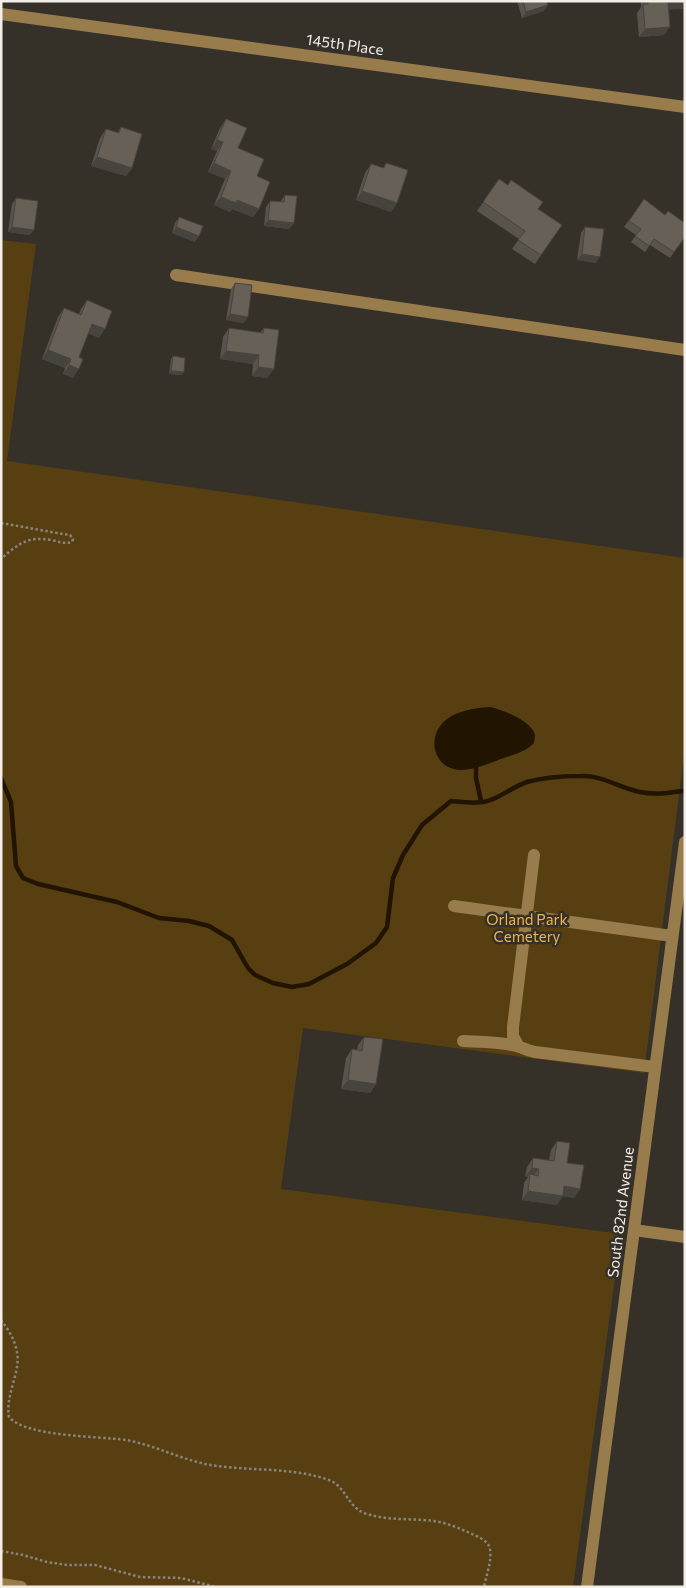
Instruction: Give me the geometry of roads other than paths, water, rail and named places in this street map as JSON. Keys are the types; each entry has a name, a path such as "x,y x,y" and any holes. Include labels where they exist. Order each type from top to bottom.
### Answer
{"street":[{"name":"145th Place","path":"1,14 685,107"},
{"path":"176,274 685,350"},
{"name":"South 82nd Avenue","path":"587,1587 685,842"},
{"path":"519,1047 513,1036 513,1027 534,855"},
{"path":"454,906 672,936"},
{"path":"463,1040 519,1047 535,1052 655,1067"},
{"path":"634,1230 685,1238"},
{"path":"1,1584 21,1587"}],"waterway":[{"path":"476,763 476,778 481,801"},
{"path":"1,778 11,802 16,866 23,878 38,884 117,902 159,918 189,921 209,926 232,940 248,968 255,975 273,983 292,987 309,984 347,964 376,943 387,927 393,878 403,855 422,825 451,801 472,803 488,801 527,782 568,776 589,776 646,793 683,791"}],"park label":[{"name":"Orland Park Cemetery","path":"527,928"}]}
